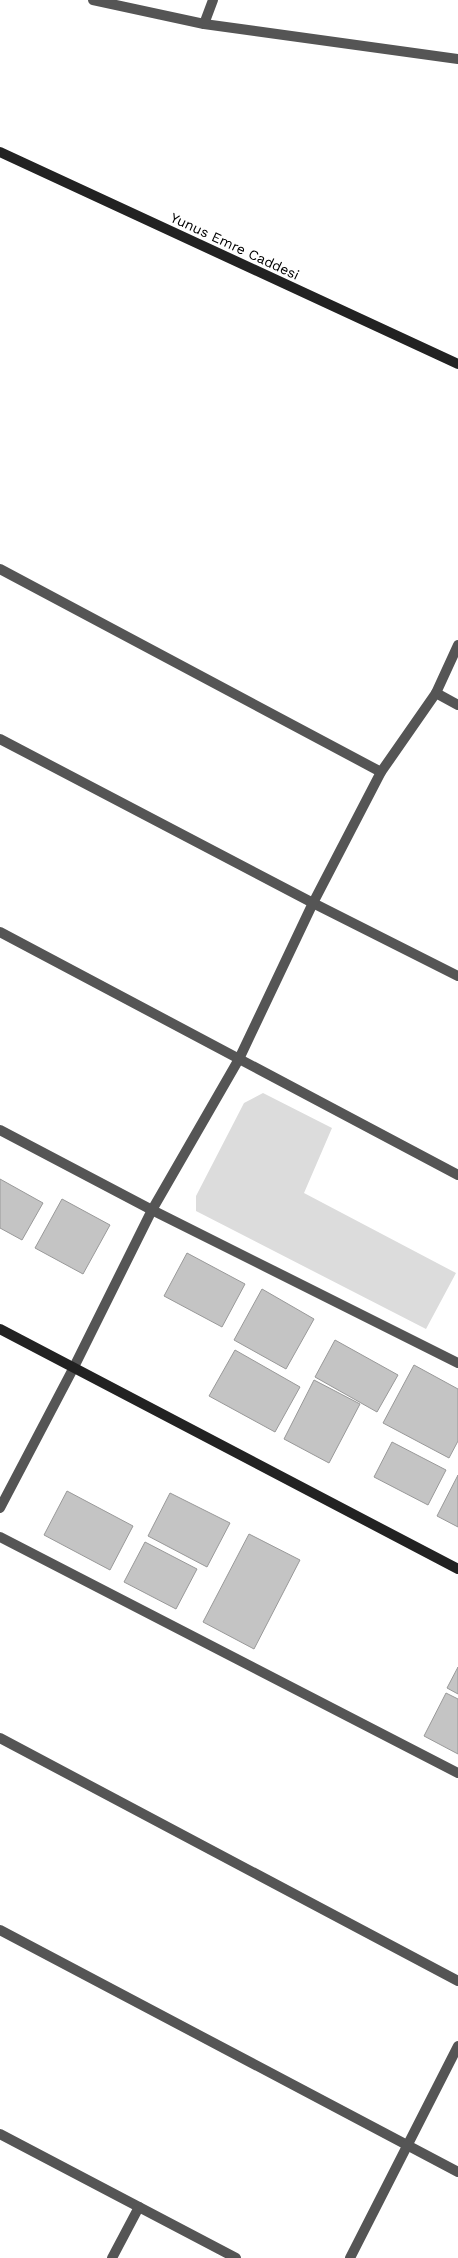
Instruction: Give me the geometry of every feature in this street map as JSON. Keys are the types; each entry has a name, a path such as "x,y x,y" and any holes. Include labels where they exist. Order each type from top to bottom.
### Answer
{"street":[{"path":"93,0 204,24 458,59"},
{"path":"204,24 213,0"},
{"name":"Yunus Emre Caddesi","path":"0,152 458,364"},
{"path":"0,569 381,772"},
{"path":"0,1508 74,1367 152,1210 239,1059 313,903 381,772 436,693 458,645"},
{"path":"436,693 458,705"},
{"path":"0,739 313,903 458,976"},
{"path":"0,932 458,1175"},
{"path":"0,1130 152,1210 458,1363"},
{"path":"0,1329 458,1569"},
{"path":"0,1537 458,1774"},
{"path":"0,1738 458,1981"},
{"path":"0,1930 458,2172"},
{"path":"350,2258 458,2046"},
{"path":"0,2134 236,2258"},
{"path":"112,2258 139,2207"}],"shaded area":[{"path":"263,1093 332,1128 304,1193 456,1273 426,1329 196,1211 196,1196 244,1103"}],"building":[{"path":"0,1179 43,1203 22,1240 0,1228"},
{"path":"62,1199 110,1225 83,1274 35,1248"},
{"path":"187,1253 245,1284 222,1327 164,1296"},
{"path":"262,1289 314,1319 286,1369 234,1340"},
{"path":"335,1340 398,1375 377,1412 315,1377"},
{"path":"235,1350 300,1387 275,1432 209,1396"},
{"path":"414,1365 458,1389 458,1441 449,1458 383,1423"},
{"path":"314,1380 360,1404 329,1463 284,1439"},
{"path":"392,1442 446,1470 428,1505 374,1477"},
{"path":"458,1475 458,1527 437,1516"},
{"path":"67,1491 133,1526 110,1570 44,1535"},
{"path":"170,1493 230,1523 207,1567 148,1536"},
{"path":"249,1534 300,1560 254,1649 203,1622"},
{"path":"145,1542 197,1569 176,1609 124,1582"},
{"path":"458,1667 458,1694 447,1688"},
{"path":"446,1693 458,1699 458,1754 424,1736"}]}
